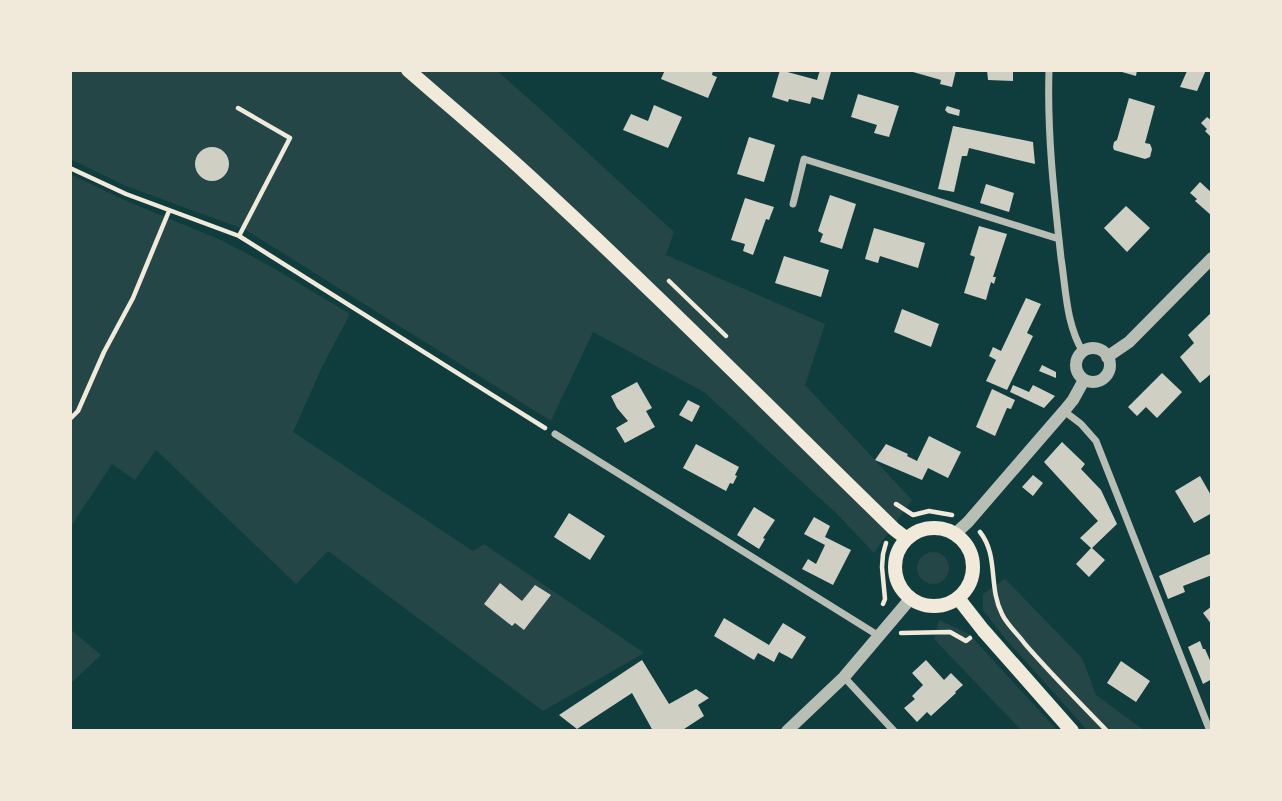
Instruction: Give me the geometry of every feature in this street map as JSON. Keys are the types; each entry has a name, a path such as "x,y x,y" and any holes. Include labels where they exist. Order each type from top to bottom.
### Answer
{"main road":[{"path":"408,70 526,173 643,282 907,539"},
{"path":"930,528 955,534 964,543 971,557 973,569 968,586 958,598 940,606 923,605 903,591 898,582 895,564 898,552 916,532 930,528"},
{"path":"958,598 983,631 1072,731"}],"street":[{"path":"1049,70 1049,147 1059,239 1072,329 1083,352"},
{"path":"793,204 804,159 1059,239"},
{"path":"1107,357 1129,342 1212,258"},
{"path":"1099,350 1107,357 1109,368 1104,377 1095,382 1080,377 1076,367 1083,352 1099,350"},
{"path":"955,534 1064,411 1084,380"},
{"path":"1064,411 1081,424 1096,441 1210,731"},
{"path":"555,434 864,628 883,631"},
{"path":"787,731 844,677 911,598"},
{"path":"844,677 894,731"}],"path":[{"path":"238,108 290,138 239,236"},
{"path":"70,168 125,194 239,236 555,434"},
{"path":"70,419 78,411 103,352 133,298 169,211"},
{"path":"864,628 882,608 885,599 883,554 894,529 904,520 929,511 957,516 977,528 986,540 991,553 994,592 1002,615 1045,668 1107,731"},
{"path":"883,631 897,634 950,632 966,641 983,631"}],"shaded area":[{"path":"70,70 496,70 674,232 666,255 825,324 805,385 912,500 874,553 837,514 704,392 593,332 551,421 246,230 126,186 70,159"},
{"path":"70,174 223,241 350,314 323,365 293,432 473,551 484,544 644,653 543,711 328,551 296,584 156,450 135,480 112,464 70,528"},
{"path":"933,552 944,557 949,568 944,579 933,584 922,579 917,568 922,557"},
{"path":"1005,579 1082,658 1096,695 1145,731 1088,731 983,610 983,594"},
{"path":"939,620 969,634 1058,731 1022,731 934,639"},
{"path":"70,629 101,655 70,684"}],"building":[{"path":"665,70 713,70 712,75 717,77 708,98 661,79"},
{"path":"780,70 817,80 820,70 831,72 823,100 812,97 810,104 772,97"},
{"path":"906,70 956,70 952,87 940,84 941,80"},
{"path":"987,70 1013,70 1013,81 988,80"},
{"path":"1115,70 1137,70 1136,76"},
{"path":"1190,70 1206,70 1197,91 1180,87"},
{"path":"858,94 899,106 889,137 874,133 877,125 851,117"},
{"path":"1129,98 1155,106 1145,143 1150,144 1152,149 1150,157 1145,159 1114,150 1113,147"},
{"path":"654,105 682,117 668,148 623,130 631,114 648,121"},
{"path":"947,106 960,110 959,116 948,113 945,110"},
{"path":"1207,117 1212,121 1212,138 1201,123"},
{"path":"953,126 1033,142 1035,164 969,148 967,156 962,156 954,192 938,189"},
{"path":"749,137 775,145 764,182 737,174"},
{"path":"212,147 224,152 229,164 224,176 212,181 200,176 195,164 200,152"},
{"path":"1200,182 1212,193 1212,216 1190,193"},
{"path":"986,184 1014,193 1009,212 980,203"},
{"path":"830,195 856,204 842,249 820,242 823,234 818,231"},
{"path":"745,198 774,207 769,220 766,219 753,255 743,251 745,244 731,240"},
{"path":"1126,206 1150,228 1127,252 1104,228"},
{"path":"979,226 1007,234 993,277 996,277 994,284 991,282 986,300 964,293 975,257 970,255"},
{"path":"874,228 925,243 918,268 880,256 878,263 865,259"},
{"path":"784,256 829,270 821,297 775,283"},
{"path":"1026,298 1041,304 1027,333 1033,336 1007,390 986,381 996,360 989,356 993,347 1001,351"},
{"path":"902,309 939,324 931,347 894,332"},
{"path":"1212,312 1212,373 1200,383 1180,357 1194,343 1188,335"},
{"path":"1042,365 1056,372 1056,378 1039,371"},
{"path":"1162,373 1182,392 1157,418 1146,407 1137,416 1128,407"},
{"path":"637,382 652,408 646,411 655,427 625,443 616,428 628,421 611,396"},
{"path":"1013,385 1029,392 1033,385 1055,396 1044,408 1010,392"},
{"path":"992,389 1015,400 1011,409 1007,408 995,436 976,427"},
{"path":"688,400 700,406 692,422 679,415"},
{"path":"929,436 961,452 948,478 928,468 922,480 875,460 886,444 917,461"},
{"path":"1062,442 1085,464 1081,469 1101,490 1117,524 1092,548 1105,560 1089,577 1076,564 1091,548 1080,538 1098,521 1044,462"},
{"path":"696,444 739,467 733,484 730,483 726,491 683,468"},
{"path":"1033,475 1043,483 1033,496 1022,487"},
{"path":"1200,476 1212,497 1212,513 1194,523 1175,491"},
{"path":"754,507 775,520 759,549 737,535"},
{"path":"569,513 605,536 590,560 554,537"},
{"path":"814,517 830,526 825,537 851,550 833,585 802,569 808,559 816,564 825,545 804,534"},
{"path":"1212,553 1212,575 1183,586 1185,592 1168,599 1159,576"},
{"path":"500,583 522,601 535,585 551,595 524,630 515,623 512,626 484,604"},
{"path":"1212,606 1212,625 1203,613"},
{"path":"724,618 769,645 783,623 806,637 792,659 779,652 774,662 758,653 754,660 714,636"},
{"path":"1200,641 1212,665 1212,679 1203,684 1188,647"},
{"path":"642,660 669,704 696,689 709,698 698,705 704,716 681,731 653,731 632,693 577,729 559,715"},
{"path":"926,660 944,680 951,673 963,685 931,716 927,712 917,722 904,708 915,699 912,696 923,685 912,673"},
{"path":"1121,661 1150,681 1136,702 1107,683"}]}
